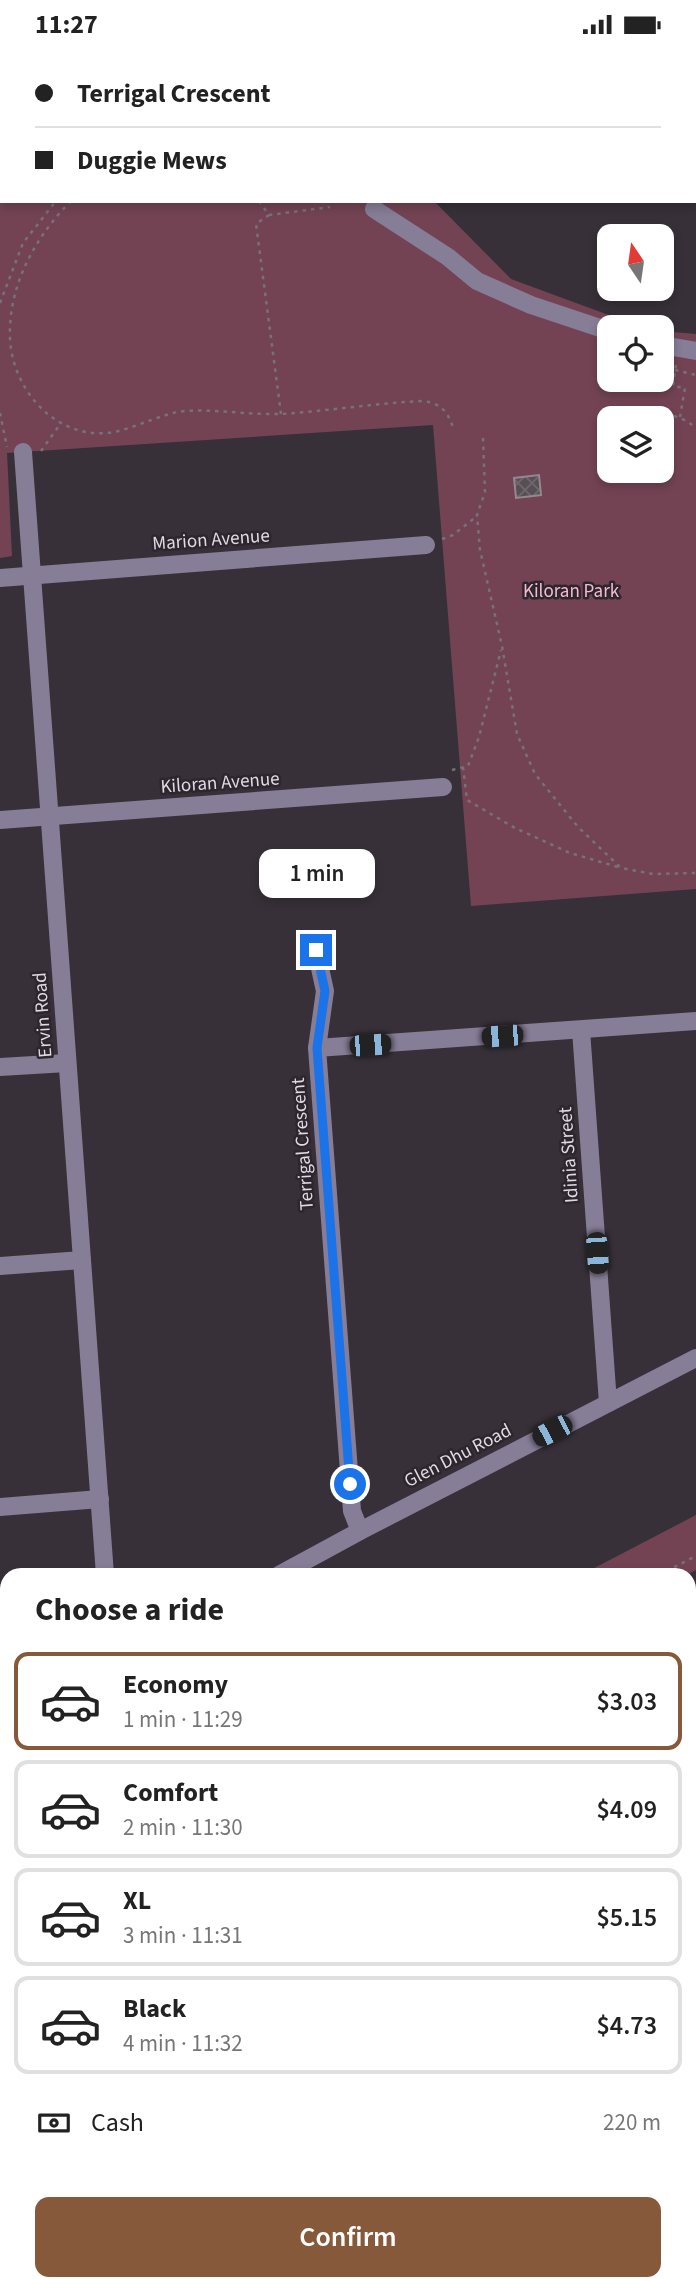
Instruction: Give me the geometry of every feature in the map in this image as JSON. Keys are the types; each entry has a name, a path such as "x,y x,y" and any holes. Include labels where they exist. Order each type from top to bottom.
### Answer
{"street":[{"path":"374,209 448,257 477,281 531,305 597,327"},
{"path":"674,347 696,351"},
{"name":"Ervin Road","path":"31,453 33,575 105,1568"},
{"name":"Marion Avenue","path":"0,578 433,543"},
{"name":"Kiloran Avenue","path":"0,820 443,787"},
{"name":"Terrigal Crescent","path":"316,950 325,991 317,1048 352,1511 360,1531"},
{"path":"317,1048 696,1021"},
{"name":"Idinia Street","path":"581,1030 608,1403"},
{"path":"0,1067 67,1063"},
{"path":"0,1266 82,1260"},
{"name":"Glen Dhu Road","path":"292,1568 696,1358"},
{"path":"0,1507 100,1499"}],"path":[{"path":"0,303 23,243 54,203"},
{"path":"69,203 42,233 31,253 18,283 10,316 11,353 16,372 33,401 52,418 82,432 110,433 187,411 281,414 424,401 449,413 454,430"},
{"path":"260,203 269,215"},
{"path":"281,414 256,223 269,215 330,207"},
{"path":"676,358 673,386 685,388 680,417"},
{"path":"675,370 696,375"},
{"path":"674,416 696,428"},
{"path":"31,453 61,423"},
{"path":"483,438 485,492 477,515 480,550 502,646 517,734 535,774 578,827 621,868"},
{"path":"433,543 453,534 477,515"},
{"path":"452,770 468,766 479,737 502,646"},
{"path":"463,767 467,800 515,828 569,852 621,868 653,874 696,873"},
{"path":"673,1568 696,1556"}],"green space":[{"name":"Kiloran Park","path":"0,203 436,203 511,279 608,315 597,315 597,392 674,392 674,332 696,334 696,889 471,906 433,425 7,453 12,556 0,558"},
{"path":"696,1515 696,1568 594,1568"}],"building":[{"path":"539,475 541,495 516,498 514,478"}],"route":[{"path":"316,950 325,991 317,1048 350,1484"}]}
